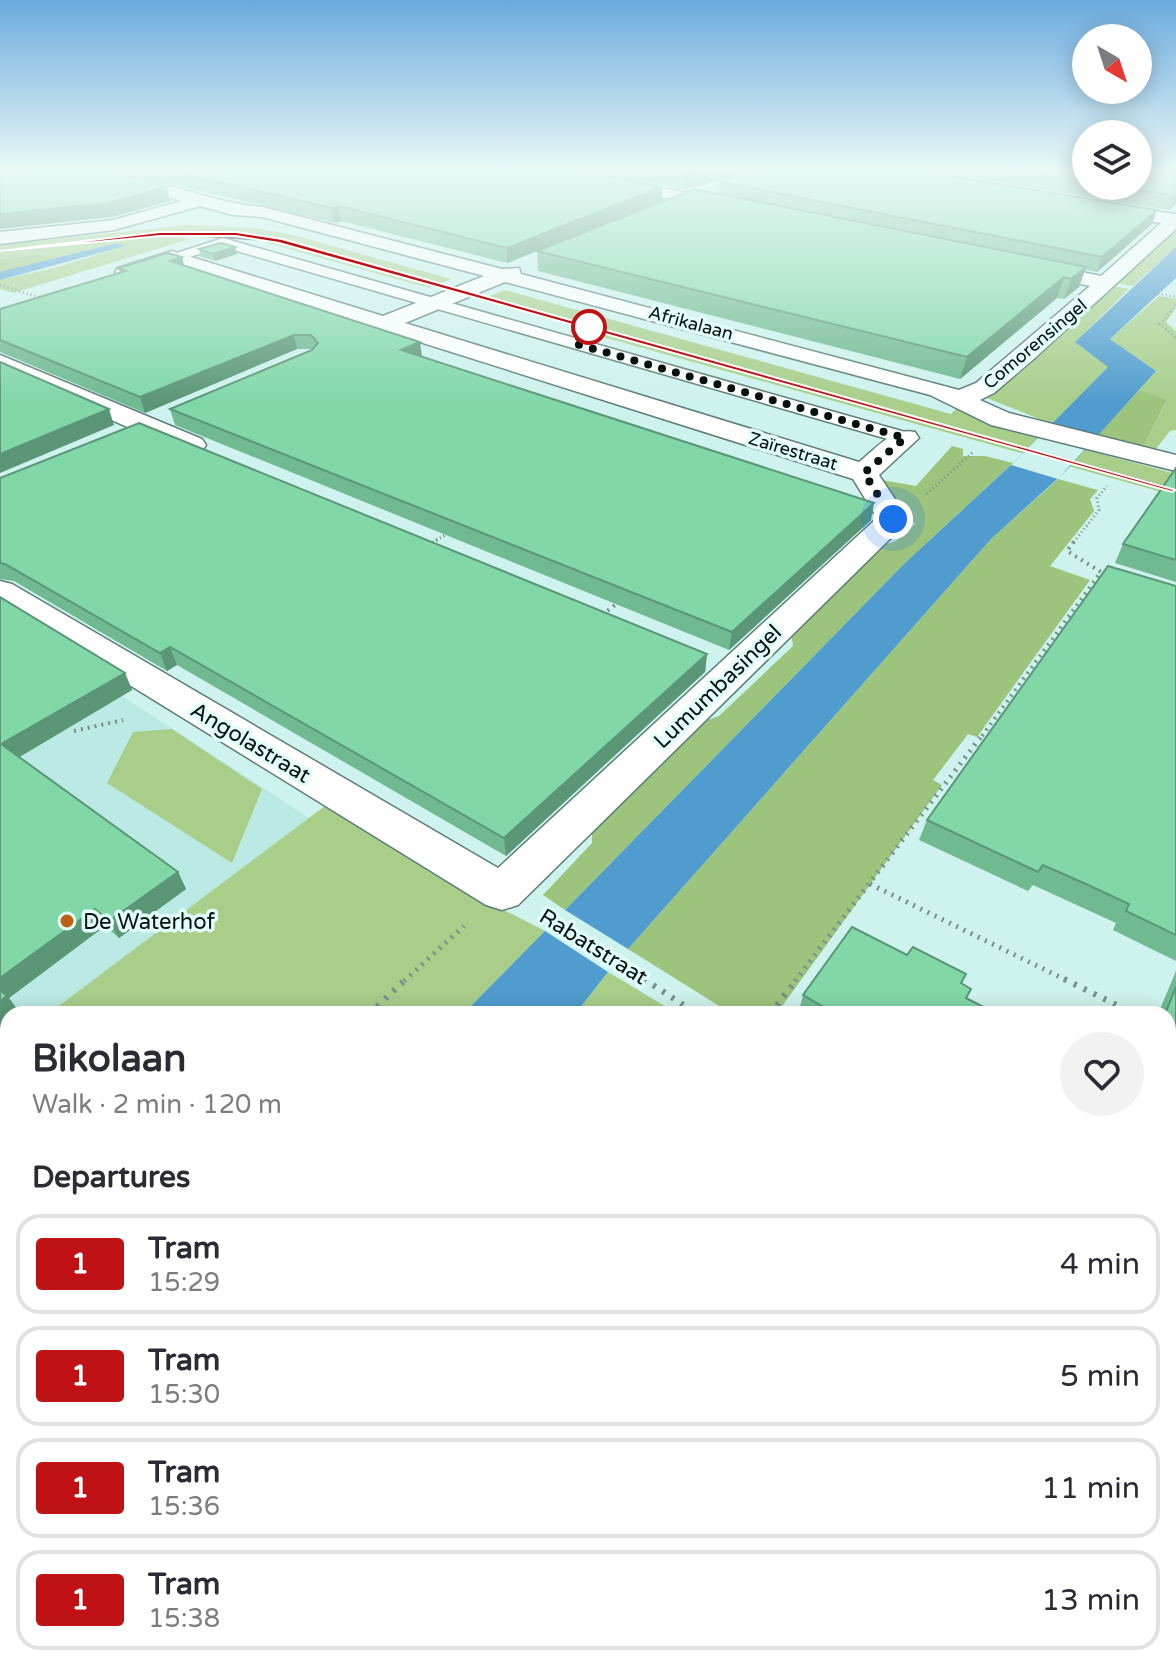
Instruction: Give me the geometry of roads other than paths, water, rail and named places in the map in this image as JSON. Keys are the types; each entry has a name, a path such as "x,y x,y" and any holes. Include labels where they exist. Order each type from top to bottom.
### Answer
{"street":[{"name":"Afrikalaan","path":"395,246 962,398 1000,419 1176,463"},
{"name":"Comorensingel","path":"962,398 985,388 1147,246"},
{"path":"43,301 172,257"},
{"name":"Zaïrestraat","path":"172,257 864,473 905,438"},
{"path":"999,261 1106,283"},
{"path":"357,335 533,264"},
{"path":"0,362 216,455"},
{"path":"115,438 174,413"},
{"name":"Lumumbasingel","path":"502,892 720,662 893,519 864,473"},
{"name":"Angolastraat","path":"0,591 502,892"}],"lane":[{"name":"Zaïrestraat","path":"172,257 208,246"},
{"name":"Zaïrestraat","path":"238,246 905,438"}],"water":[{"path":"104,246 124,246 0,280 0,272"},
{"path":"1176,247 1176,278 1110,339 1156,371 1066,471 991,539 628,949 565,910 905,563 1011,465 1108,367 1075,342"},
{"path":"545,931 608,972 581,1006 471,1006"}],"tram line":[{"name":"1","path":"0,251 41,246"},
{"path":"0,251 48,246"},
{"path":"299,246 1176,490"},
{"name":"1","path":"299,246 1176,490"}],"place":[{"name":"De Waterhof","path":"67,921"}]}
